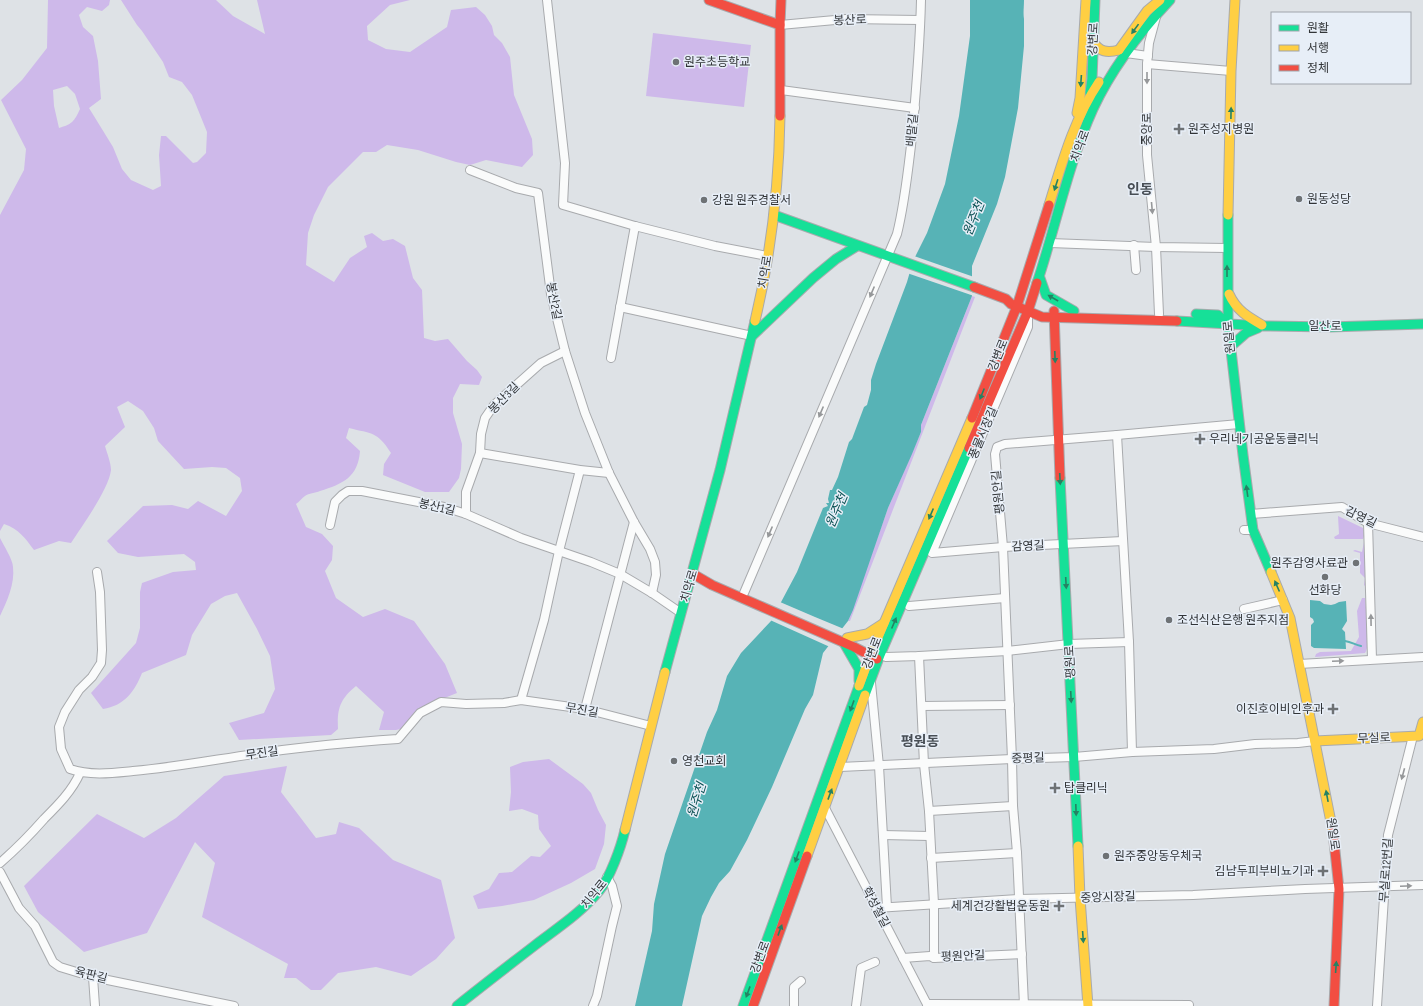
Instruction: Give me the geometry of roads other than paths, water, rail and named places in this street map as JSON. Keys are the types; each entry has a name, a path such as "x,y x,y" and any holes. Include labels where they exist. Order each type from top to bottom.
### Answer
{"street":[{"path":"547,0 565,163 563,205 635,226 767,256"},
{"name":"봉산로","path":"709,0 780,25 846,19 920,20"},
{"path":"781,0 780,136 774,215 1006,299 1011,304 1018,303 1029,307 1042,317 1074,311 1160,317"},
{"name":"배말길","path":"743,596 890,258 898,234 903,213 915,108 921,0"},
{"name":"강변로","path":"1067,148 1080,98 1086,0"},
{"name":"강변로","path":"1077,148 1092,78 1095,0"},
{"name":"치악로","path":"1018,303 1067,148 1089,97 1122,52 1147,12 1160,0"},
{"name":"치악로","path":"1029,307 1040,278 1077,148 1100,94 1122,52 1170,0"},
{"name":"원일로","path":"1235,0 1231,71 1227,290 1230,347 1250,514 1248,530 1283,600 1290,618 1332,824 1339,888 1334,1006"},
{"name":"중앙로","path":"1158,13 1149,43 1147,60 1147,155 1156,247 1160,317"},
{"path":"1093,42 1097,48 1108,53 1122,52 1147,60 1231,71"},
{"path":"781,90 915,108"},
{"name":"봉산2길","path":"470,170 516,188 538,193 551,294 565,351 585,413 609,474 650,549 655,562 656,575 652,593"},
{"name":"치악로","path":"457,1006 570,919 588,903 600,890 622,843 650,726 720,470 752,336 774,215"},
{"path":"611,358 635,226"},
{"path":"1050,243 1227,248"},
{"path":"1134,245 1136,270"},
{"path":"620,307 752,336 813,278 836,259 857,246"},
{"path":"1040,278 1046,295 1074,311"},
{"path":"1227,290 1233,304 1241,312 1264,326"},
{"name":"강변로","path":"753,1006 871,682 884,623 981,397 1018,303"},
{"name":"강변로","path":"743,1006 859,686 877,654 1029,307"},
{"name":"풍물시장길","path":"932,553 1028,327 1029,307"},
{"path":"1054,315 1160,317"},
{"name":"평원로","path":"1054,315 1058,440 1080,898 1088,1006"},
{"name":"일산로","path":"1160,317 1264,326 1330,327 1423,324"},
{"path":"1230,347 1249,330 1264,326"},
{"name":"봉산3길","path":"466,514 466,492 480,453 481,434 485,418 494,405 541,363 565,351"},
{"path":"1058,440 1239,424"},
{"path":"1117,435 1129,642 1132,752"},
{"name":"평원안길","path":"1024,1005 1017,854 1013,806 1005,598 995,454 997,447 1005,444 1058,440"},
{"path":"480,453 609,474"},
{"path":"521,700 544,620 580,470"},
{"name":"봉산1길","path":"330,525 335,502 342,494 348,491 362,491 444,507 466,514 521,538 620,574 652,593 681,613"},
{"name":"감영길","path":"1250,514 1342,507 1368,523 1423,537"},
{"path":"585,709 634,522"},
{"path":"1368,523 1372,659"},
{"name":"감영길","path":"932,553 1002,547 1124,540"},
{"path":"0,863 19,846 56,807 74,786 80,773 70,769 61,749 59,727 65,712 79,690 92,677 100,663 102,650 100,592 97,572"},
{"path":"692,574 712,585 743,596 886,657 1007,651 1069,644 1129,642"},
{"path":"909,606 1005,598"},
{"path":"1244,609 1283,600"},
{"path":"855,645 884,623"},
{"path":"855,645 859,669 859,686"},
{"path":"919,656 924,764 929,811 929,836 934,904 934,958"},
{"path":"1299,664 1423,657"},
{"path":"871,682 879,766 887,907"},
{"name":"무진길","path":"80,773 114,773 167,768 284,750 398,739 420,714 441,702 466,704 497,703 521,700 585,709 650,726"},
{"path":"922,706 1010,705"},
{"path":"1418,736 1423,722"},
{"name":"무실로","path":"1315,742 1418,736"},
{"name":"무실로12번길","path":"1377,1006 1388,835 1418,736"},
{"name":"중평길","path":"840,767 1074,757 1132,752 1214,749 1255,744 1315,742"},
{"path":"929,811 1013,806"},
{"name":"학성철길","path":"825,808 928,1005"},
{"path":"883,835 929,836"},
{"path":"931,858 1017,854"},
{"name":"육판길","path":"0,872 19,908 38,932 53,962 60,967 93,976 234,1006"},
{"path":"593,1006 597,996 617,906 612,886 607,877"},
{"name":"중앙시장길","path":"876,908 1019,899 1193,895 1423,885"},
{"name":"평원안길","path":"904,958 1022,954"},
{"path":"856,1006 861,968 874,962"},
{"path":"93,976 95,1006"},
{"path":"794,1006 794,986 801,981"},
{"path":"928,1005 1189,1006"}],"water":[{"name":"원주천","path":"970,0 1024,0 1024,46 1018,108 1005,177 997,204 972,266 972,296 921,425 921,432 888,508 853,610 848,621 823,653 813,695 805,709 772,787 747,840 730,871 719,883 702,916 682,1006 635,1006 652,931 654,904 665,854 707,732 717,710 727,676 741,653 771,621 797,572 823,508 828,506 826,503 829,503 828,499 830,490 832,490 838,477 849,442 852,439 864,407 867,405 871,390 871,380 876,364 907,282 913,261 927,233 945,184 959,116 970,36"},
{"path":"1310,600 1320,601 1324,604 1331,605 1346,601 1347,621 1342,629 1345,632 1346,649 1314,648 1311,646 1311,625 1314,622 1310,617"}],"waterway":[{"path":"1345,641 1361,646"}],"place":[{"name":"원주초등학교","path":"676,62"},
{"name":"원주성지병원","path":"1179,129"},
{"name":"원동성당","path":"1299,199"},
{"name":"강원 원주경찰서","path":"704,200"},
{"name":"우리네기공운동클리닉","path":"1200,439"},
{"name":"원주감영사료관","path":"1356,563"},
{"name":"선화당","path":"1325,577"},
{"name":"조선식산은행 원주지점","path":"1169,620"},
{"name":"이진호이비인후과","path":"1333,709"},
{"name":"영천교회","path":"674,761"},
{"name":"탑클리닉","path":"1055,788"},
{"name":"원주중앙동우체국","path":"1106,856"},
{"name":"김남두피부비뇨기과","path":"1323,871"},
{"name":"세계건강활법운동원","path":"1059,906"}],"district":[{"name":"인동","path":"1140,189"},
{"name":"평원동","path":"920,741"}]}
